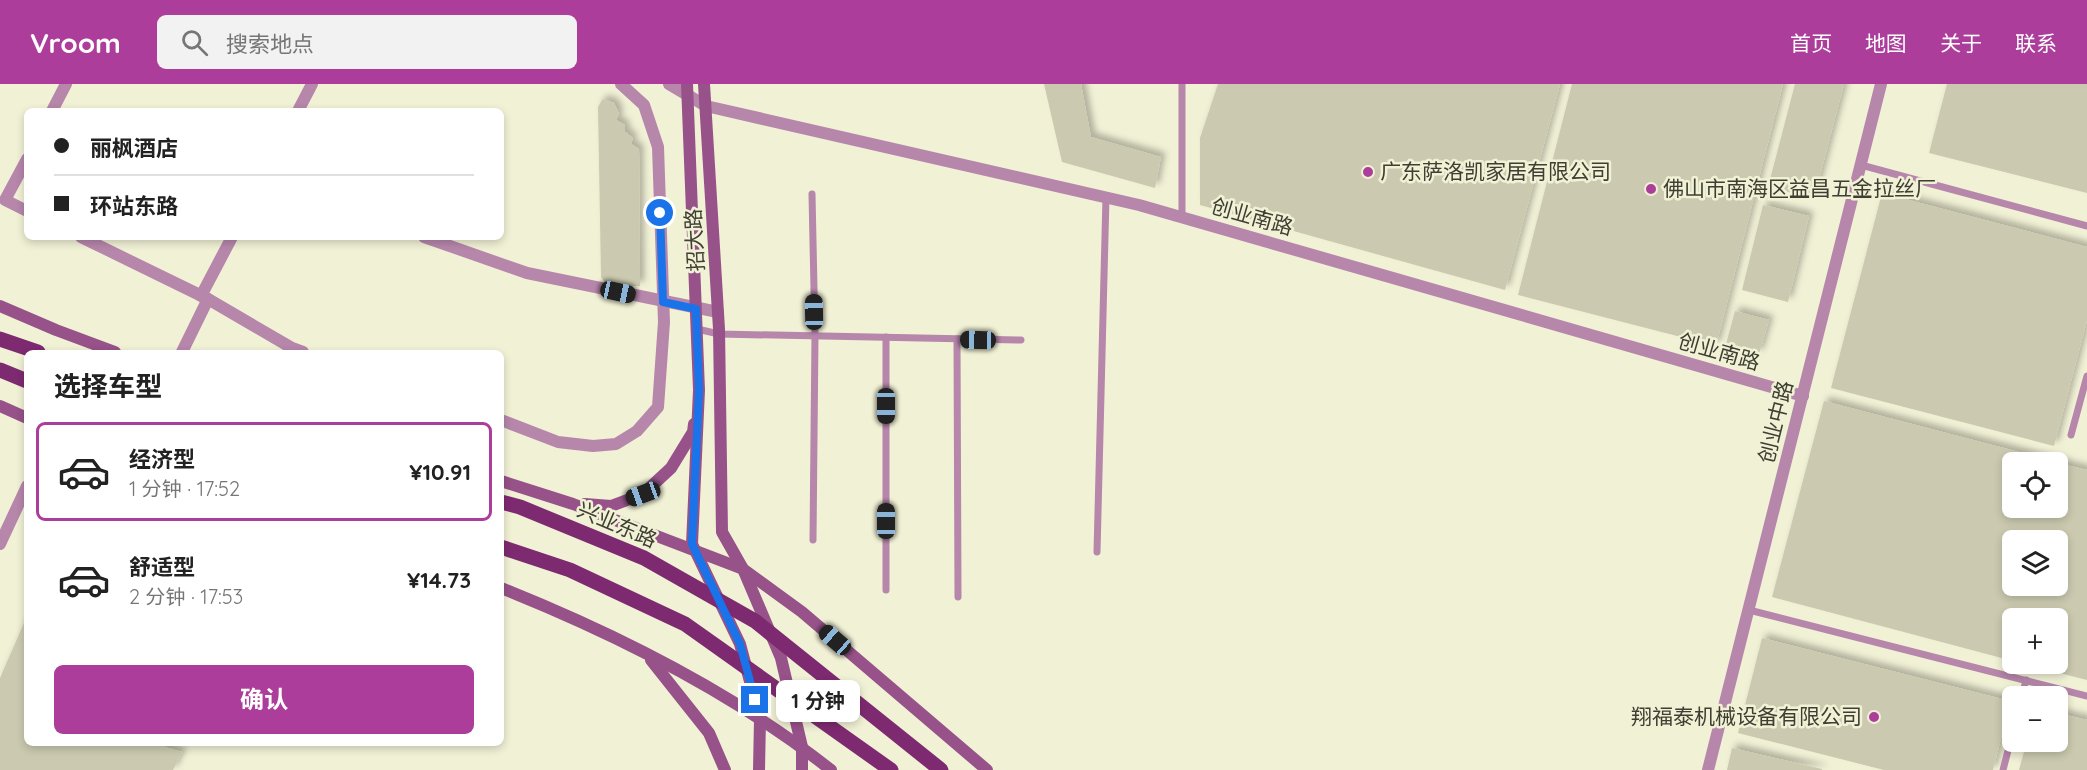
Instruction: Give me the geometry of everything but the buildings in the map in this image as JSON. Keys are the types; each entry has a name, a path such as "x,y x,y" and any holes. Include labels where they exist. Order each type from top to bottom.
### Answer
{"main road":[{"name":"招大路","path":"704,84 719,334 722,532 743,569 781,658 802,747 802,770"},
{"name":"招大路","path":"687,89 699,390"},
{"path":"0,306 110,350"},
{"path":"0,339 32,350"},
{"path":"0,370 24,380"},
{"path":"573,504 611,506 643,494 671,468 693,432 699,390"},
{"path":"699,390 692,544 740,644 760,719 759,770"},
{"path":"0,406 24,417"},
{"path":"504,482 573,504 743,569 802,612 987,770"},
{"name":"兴业东路","path":"504,503 520,507 644,558 755,621 941,770"},
{"path":"504,548 570,570 685,624 891,770"},
{"path":"504,589 647,654 760,719 831,770"},
{"path":"647,654 709,733 725,770"}],"street":[{"path":"54,108 66,84"},
{"path":"300,108 312,84"},
{"path":"504,421 558,442 593,446 616,444 637,431 658,407 664,322 658,147 644,105 621,84"},
{"name":"创业南路","path":"669,84 687,89 706,106 1106,197 1182,217 1803,396"},
{"name":"创业中路","path":"1708,770 1881,84"},
{"path":"24,165 5,200 24,210"},
{"path":"87,240 205,297 298,350"},
{"path":"183,350 231,240"},
{"path":"433,240 527,273 718,312"},
{"path":"0,544 24,492"}],"lane":[{"path":"1182,84 1182,217"},
{"path":"1861,165 2087,226"},
{"path":"812,194 815,336 813,540"},
{"path":"1097,552 1106,197"},
{"path":"697,329 719,334 1021,340"},
{"path":"886,338 886,590"},
{"path":"957,339 958,597"},
{"path":"2071,435 2087,376"},
{"path":"1749,610 2087,696"},
{"path":"2024,686 2026,680"},
{"path":"2003,770 2008,752"}],"place":[{"name":"广东萨洛凯家居有限公司","path":"1368,172"},
{"name":"佛山市南海区益昌五金拉丝厂","path":"1651,189"},
{"name":"翔福泰机械设备有限公司","path":"1874,717"}],"route":[{"path":"660,213 663,302 696,309 699,390 692,544 740,644 755,700"}]}
